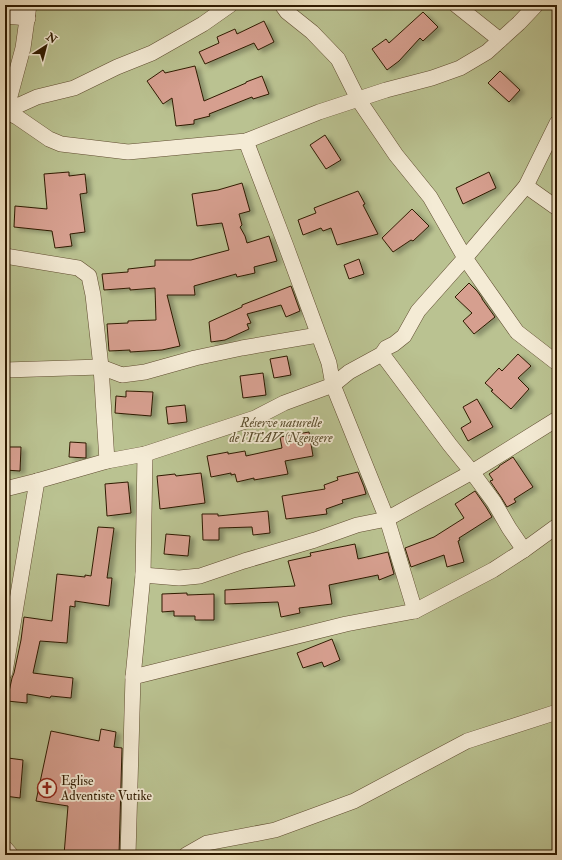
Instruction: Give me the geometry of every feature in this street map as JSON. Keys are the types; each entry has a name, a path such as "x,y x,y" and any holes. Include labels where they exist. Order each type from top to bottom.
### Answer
{"street":[{"path":"6,111 36,97 74,88 116,67 152,53 203,24 230,5"},
{"path":"282,5 287,12 312,32 338,59 358,99 396,155 430,197 465,258 517,332 557,363"},
{"path":"456,5 500,40"},
{"path":"6,111 49,139 61,144 128,152 246,141 319,112 386,90 432,78 460,68 486,52 520,23 536,5"},
{"path":"5,16 28,11 24,48 6,111"},
{"path":"5,489 107,461 145,454 255,418 284,403 333,385 349,372 382,354 386,348 404,336 418,311 526,186 557,123"},
{"path":"246,141 329,363 333,385 387,519 415,611"},
{"path":"526,186 557,208"},
{"path":"5,256 78,268 88,276 93,295 101,367 107,461"},
{"path":"5,370 101,367 122,375 145,372 242,348 318,335"},
{"path":"382,354 494,502 524,550"},
{"path":"143,575 178,578 200,576 357,526 387,519 472,472 557,419"},
{"path":"128,855 133,677 143,575 145,454"},
{"path":"5,672 37,481"},
{"path":"133,677 346,624 415,611 493,570 557,526"},
{"path":"186,855 207,843 275,830 354,801 467,742 557,712"},
{"path":"5,848 11,855"}],"green space":[{"name":"Réserve naturelle de l'ITAV (Ngengere","path":"5,5 557,5 557,855 5,855"}],"building":[{"path":"423,12 438,27 423,41 420,38 399,61 387,70 372,49 386,39 389,43"},
{"path":"264,21 274,42 258,50 254,43 205,64 199,52 219,43 217,37 235,29 237,34"},
{"path":"195,66 204,101 262,76 269,94 253,99 252,97 209,114 210,116 194,120 194,124 176,126 172,98 163,104 147,81 163,70 165,73"},
{"path":"500,71 520,90 509,102 488,83"},
{"path":"325,135 341,160 326,169 310,145"},
{"path":"69,172 69,176 85,174 87,193 80,194 85,232 70,234 72,246 55,248 52,231 14,227 15,206 47,209 44,174"},
{"path":"489,172 496,188 463,204 456,188"},
{"path":"242,183 250,211 239,214 242,225 240,227 247,243 269,236 277,261 254,267 255,273 237,277 236,274 194,286 195,295 167,295 180,346 162,350 130,352 130,350 109,351 107,324 128,323 128,321 156,320 155,288 104,290 102,274 128,272 128,269 155,266 155,260 191,260 229,250 222,223 197,226 192,194 218,190"},
{"path":"358,191 365,204 363,205 378,234 337,245 331,228 323,231 321,228 303,235 298,220 316,213 314,208"},
{"path":"412,209 429,226 413,241 411,240 393,252 382,238"},
{"path":"359,259 364,274 349,279 344,265"},
{"path":"469,283 477,291 495,317 474,334 463,321 472,313 455,297"},
{"path":"291,286 300,311 286,317 281,305 247,314 251,323 247,324 249,329 225,340 211,342 209,322 242,307 242,305"},
{"path":"518,354 531,366 518,378 529,389 511,409 491,391 493,390 485,383 499,368 502,371"},
{"path":"287,356 291,375 274,378 270,359"},
{"path":"263,373 266,395 243,398 240,376"},
{"path":"126,391 153,392 151,416 115,413 116,396 126,397"},
{"path":"477,399 493,427 468,441 461,428 471,422 463,407"},
{"path":"185,405 187,422 168,424 166,407"},
{"path":"309,432 313,456 285,461 288,474 254,480 254,478 237,482 235,474 231,475 231,473 211,477 207,456 228,452 228,454 245,451 246,456 282,448 280,437"},
{"path":"70,442 86,443 86,458 69,457"},
{"path":"5,447 21,447 20,471 5,470"},
{"path":"513,457 533,487 514,499 516,502 507,507 490,481 493,480 489,474"},
{"path":"358,472 366,494 342,500 343,503 326,509 327,514 286,519 282,496 325,489 324,485 338,480 337,477"},
{"path":"201,473 205,503 160,509 157,476 175,474 176,476"},
{"path":"128,482 131,513 107,516 105,484"},
{"path":"475,491 492,517 459,538 460,540 458,541 464,562 447,567 444,555 411,567 405,548 434,537 464,518 455,504"},
{"path":"268,511 270,533 253,535 252,527 219,528 219,540 203,540 202,514 218,514 218,516"},
{"path":"98,527 114,528 107,578 112,578 109,606 75,601 75,607 70,606 67,643 40,641 33,673 73,678 71,698 51,696 50,698 27,694 27,703 7,701 21,640 24,617 52,621 57,574 85,577 85,575 91,576"},
{"path":"166,534 190,536 188,556 164,554"},
{"path":"355,544 358,559 388,552 394,574 379,580 378,575 329,585 332,604 299,608 300,613 281,617 278,602 225,604 225,590 295,586 288,561 311,556 310,553"},
{"path":"187,593 187,595 214,594 214,620 195,620 195,616 174,616 174,611 162,612 162,594"},
{"path":"332,639 340,660 324,667 322,662 303,668 297,653"},
{"path":"101,729 116,732 114,747 122,748 119,855 64,855 68,806 36,801 51,731 99,741"},
{"path":"8,758 23,760 20,798 5,796 5,765 7,765"}],"place":[{"name":"Eglise Adventiste Vutike","path":"47,788"}]}
